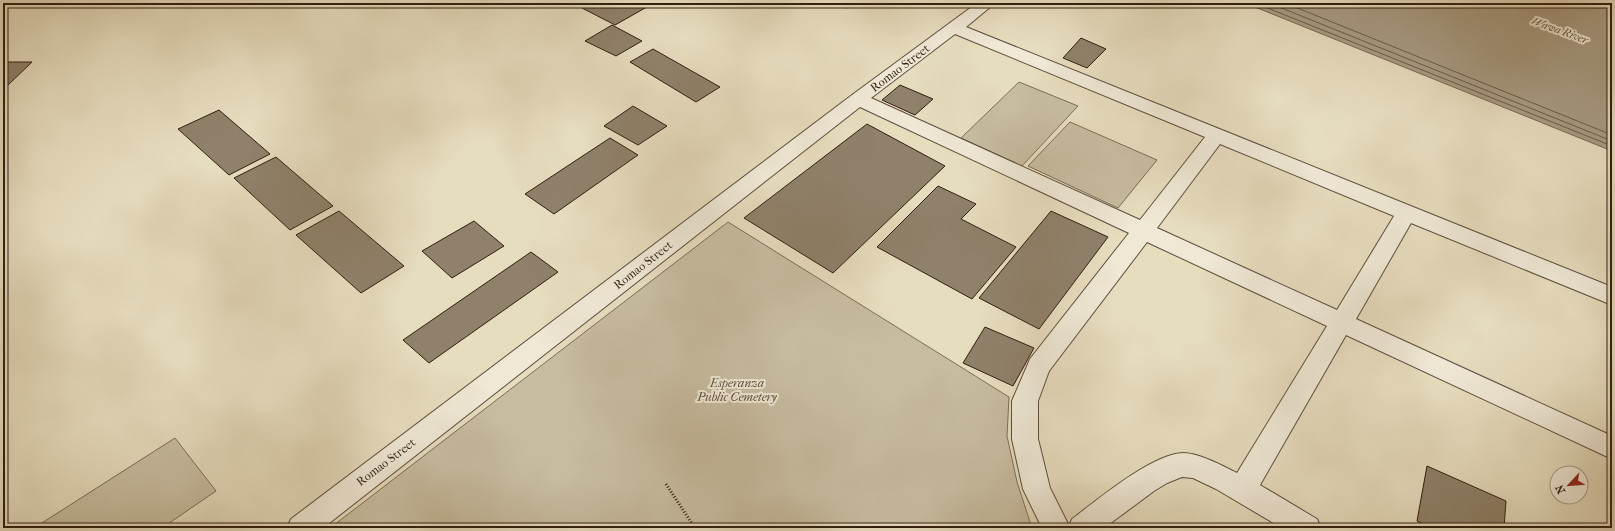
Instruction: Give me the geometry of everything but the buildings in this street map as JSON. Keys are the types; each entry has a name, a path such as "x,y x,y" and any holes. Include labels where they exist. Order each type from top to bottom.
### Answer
{"street":[{"name":"Romao Street","path":"301,528 858,99 987,3"},
{"path":"954,28 1612,296"},
{"path":"858,99 1612,448"},
{"path":"1056,528 1037,489 1025,439 1025,401 1039,366 1217,135"},
{"path":"1242,490 1406,212"},
{"path":"1082,528 1149,479 1167,469 1184,464 1209,471 1307,528"}],"path":[{"path":"666,484 695,528"}],"green space":[{"path":"1019,82 1078,106 1022,166 961,138"},
{"path":"1070,122 1157,160 1118,208 1028,166"},
{"name":"Esperanza Public Cemetery","path":"728,222 1009,397 1007,436 1017,482 1032,528 330,528"},
{"path":"175,438 216,491 162,528 34,528"}],"water":[{"name":"Wawa River","path":"1245,3 1612,3 1612,151"}]}
